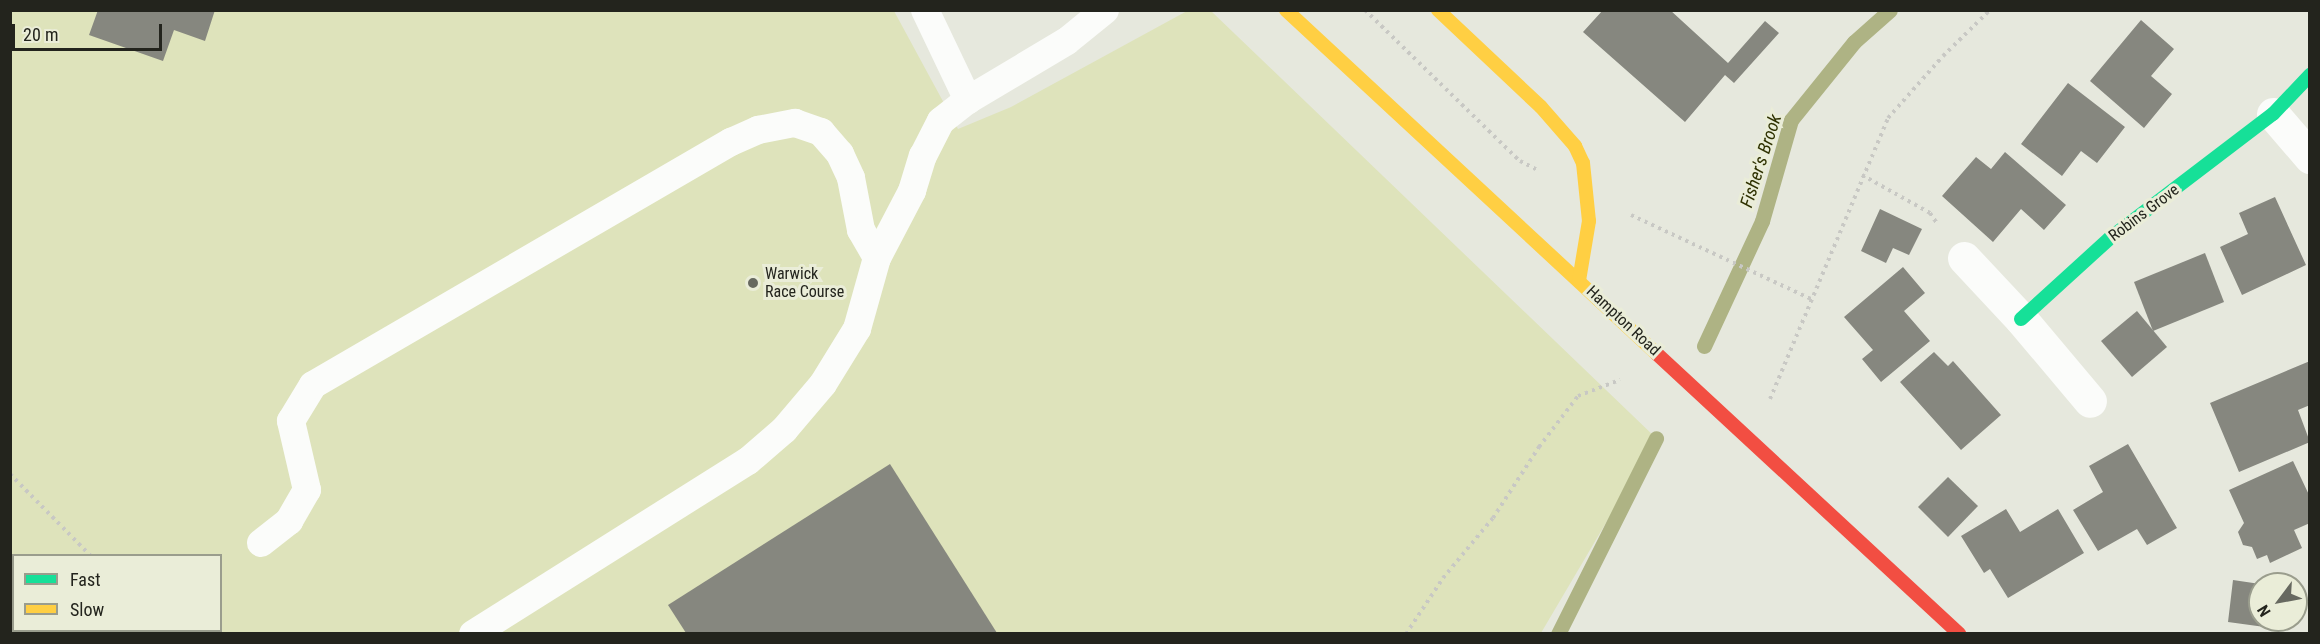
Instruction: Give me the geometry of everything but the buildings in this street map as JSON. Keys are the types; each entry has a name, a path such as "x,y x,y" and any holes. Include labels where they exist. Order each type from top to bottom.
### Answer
{"main road":[{"name":"Hampton Road","path":"1286,10 1959,633"},
{"path":"1438,10 1541,106 1575,146 1582,163 1589,221 1579,281"},
{"name":"Robins Grove","path":"2021,319 2143,211 2207,166 2273,114 2310,75"}],"street":[{"path":"2273,114 2310,157"},
{"path":"1964,258 2021,319 2090,401"}],"lane":[{"path":"925,10 968,100"},
{"path":"472,633 748,461 784,430 823,384 857,329 877,258 912,191 923,156 941,121 968,100 1067,41 1105,10"},
{"path":"261,543 289,520 306,490 291,421 313,385 731,142 758,130 795,123 821,132 840,154 852,178 861,230 877,258"}],"path":[{"path":"1365,10 1520,161 1539,170"},
{"path":"1752,441 1813,300 1862,175 1888,118 1943,56 1990,10"},
{"path":"1862,175 1930,213 1964,258"},
{"path":"1627,213 1701,250 1813,300"},
{"path":"1406,633 1443,578 1493,518 1539,447 1578,396 1666,361"},
{"path":"10,474 90,554"}],"green space":[{"name":"Warwick Race Course","path":"10,11 894,11 958,129 1011,107 1187,11 1211,11 1656,438 1541,633 11,633"}],"waterway":[{"name":"Fisher's Brook","path":"1704,346 1762,221 1791,120 1854,42 1890,10"},
{"name":"Fisher's Brook","path":"1558,634 1656,438"}],"traffic: fast":[{"path":"2021,319 2110,238 2273,114 2310,75"}],"traffic: slow":[{"path":"1286,10 1657,354"},
{"path":"1438,10 1541,107 1575,146 1583,163 1589,221 1579,281"}],"traffic: jam":[{"path":"1657,354 1959,634"}],"place":[{"name":"Warwick Race Course","path":"753,283"}]}
